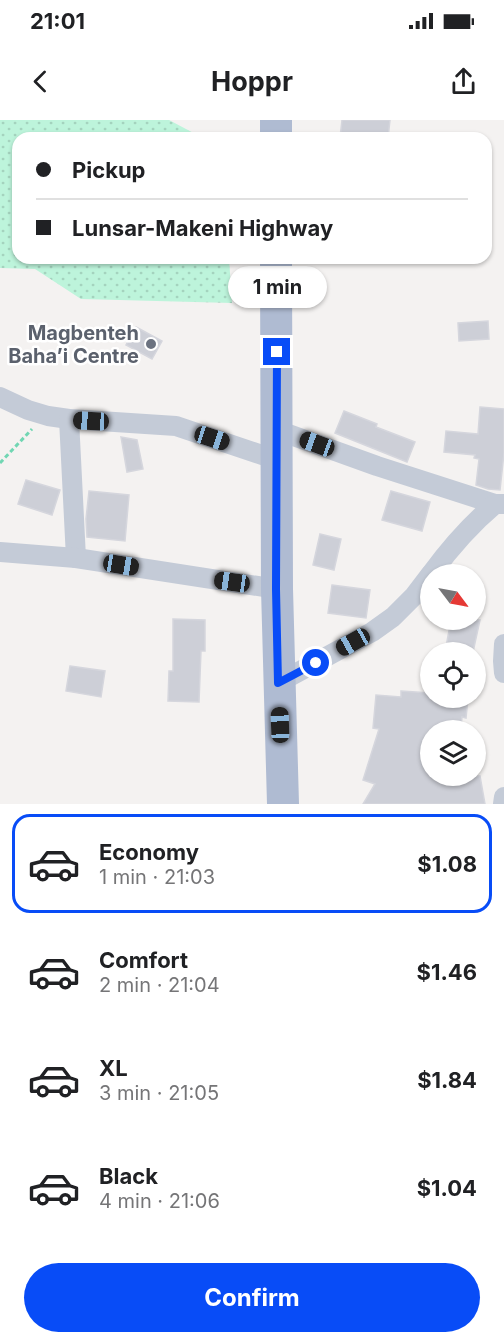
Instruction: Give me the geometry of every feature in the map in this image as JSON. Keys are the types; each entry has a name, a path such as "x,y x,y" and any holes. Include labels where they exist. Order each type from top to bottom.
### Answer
{"main road":[{"path":"276,264 276,589 283,804"}],"street":[{"path":"0,397 48,416 176,426 376,466 500,504"},
{"path":"69,419 76,558"},
{"path":"439,564 477,519 500,504"},
{"path":"0,552 76,558 276,589"},
{"path":"278,683 372,632 393,617 420,589"},
{"path":"504,644 504,673"},
{"path":"503,804 504,797"}],"path":[{"path":"0,463 36,424 28,410"}],"green space":[{"path":"0,120 169,120 192,132 12,132 12,264 229,264 232,303 81,299 35,269 0,268"}],"building":[{"path":"342,120 390,120 389,132 341,132"},
{"path":"488,321 489,339 459,341 458,323"},
{"path":"136,327 162,341 152,359 126,345"},
{"path":"480,407 504,409 504,453 500,490 476,485 479,459 474,458 475,455 444,452 446,431 478,434"},
{"path":"344,411 377,424 376,427 415,442 407,462 335,433"},
{"path":"121,437 137,440 143,469 127,472"},
{"path":"26,480 60,490 52,515 18,504"},
{"path":"89,491 129,495 125,541 87,537"},
{"path":"391,491 430,502 422,531 382,520"},
{"path":"320,534 341,539 334,570 313,565"},
{"path":"332,585 370,590 366,618 328,613"},
{"path":"173,619 205,620 205,651 201,651 199,702 168,701 169,671 173,671"},
{"path":"449,630 478,630 475,642 447,642"},
{"path":"70,666 105,671 101,697 66,691"},
{"path":"401,691 420,692 420,708 467,708 466,718 462,717 462,720 420,720 420,786 482,786 485,804 363,804 375,784 363,780 379,729 373,728 376,695 401,697"}],"place":[{"name":"Magbenteh Baha’i Centre","path":"151,344"}],"route":[{"path":"277,352 278,683 316,663"}]}
